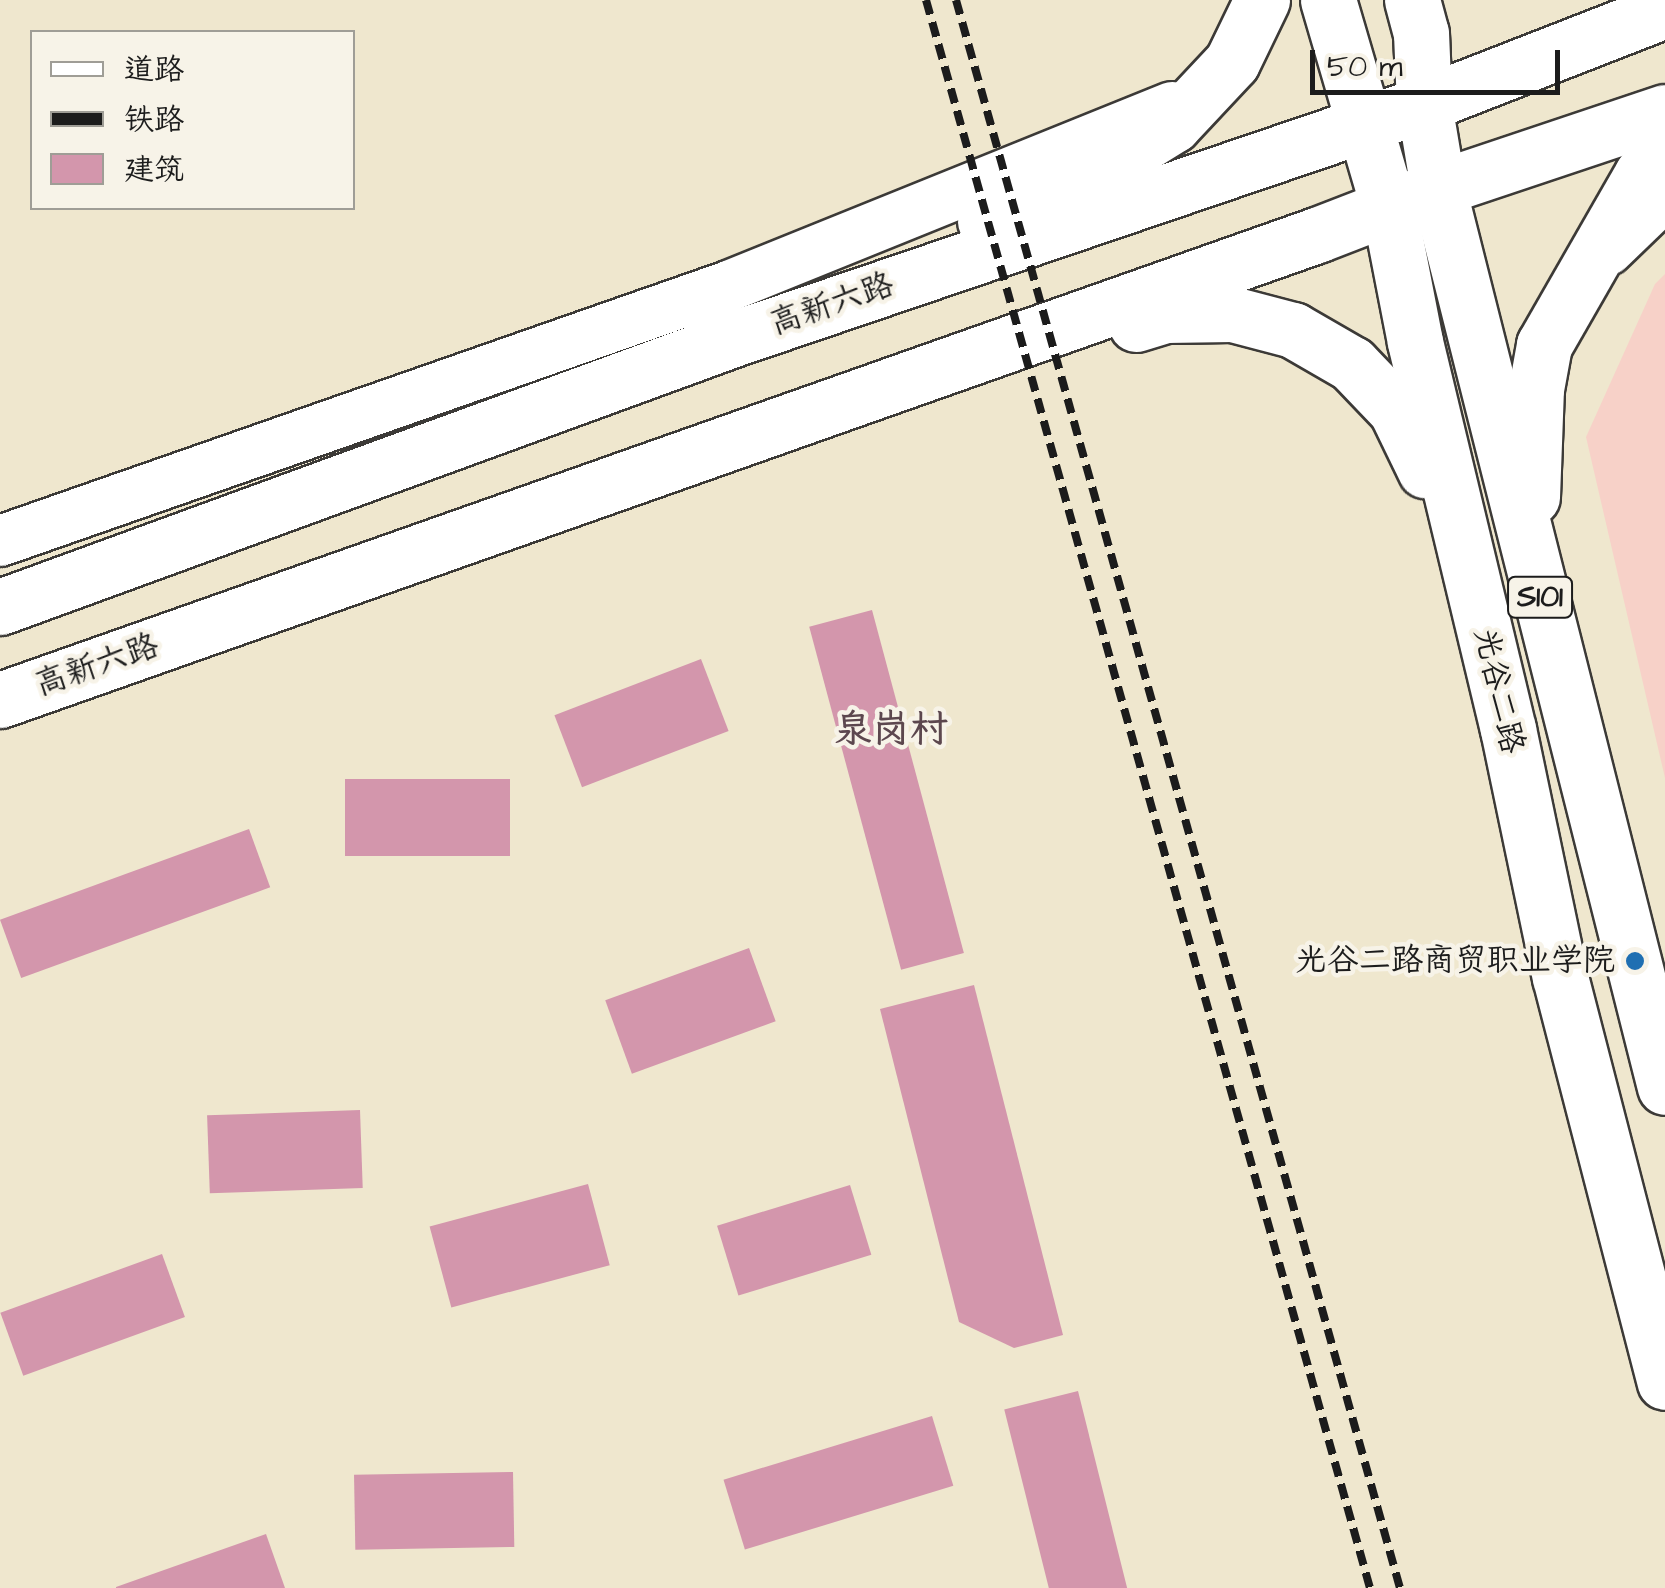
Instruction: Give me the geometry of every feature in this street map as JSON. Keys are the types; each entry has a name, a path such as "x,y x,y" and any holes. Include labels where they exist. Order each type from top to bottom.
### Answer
{"main road":[{"path":"736,338 1123,156 1173,125 1232,62 1262,0"},
{"name":"光谷二路","path":"1328,0 1389,208 1414,342 1508,730 1560,977 1665,1382"},
{"name":"光谷二路","path":"1412,0 1421,33 1424,104 1438,188 1665,1087"},
{"name":"高新六路","path":"0,607 736,338 1424,104 1665,10"},
{"name":"高新六路","path":"0,700 768,430 1438,188 1665,112"},
{"path":"1530,555 1536,388 1544,345 1642,174 1665,158"},
{"path":"768,430 1165,315 1232,314 1293,330 1352,364 1396,410 1434,488 1508,730"}],"street":[{"path":"0,541 729,286 1208,92"},
{"path":"1582,274 1665,195"}],"shaded area":[{"path":"1665,274 1665,778 1586,437 1655,284"}],"building":[{"path":"872,610 964,953 901,970 809,627"},
{"path":"701,659 729,731 582,787 554,715"},
{"path":"345,779 510,779 510,856 345,856"},
{"path":"249,829 270,887 21,978 0,920"},
{"path":"749,948 776,1021 632,1074 605,1000"},
{"path":"974,985 1063,1335 1014,1348 959,1322 880,1009"},
{"path":"360,1110 363,1188 210,1193 207,1115"},
{"path":"588,1184 610,1265 451,1308 430,1226"},
{"path":"850,1185 871,1255 738,1295 717,1226"},
{"path":"162,1254 185,1317 23,1376 0,1313"},
{"path":"1078,1391 1127,1588 1049,1588 1004,1409"},
{"path":"932,1416 953,1486 745,1550 724,1480"},
{"path":"513,1472 514,1547 355,1550 354,1475"},
{"path":"266,1534 285,1588 116,1588 116,1587"}],"railway":[{"path":"926,0 1370,1588"},
{"path":"956,0 1400,1588"}],"place":[{"name":"光谷二路商贸职业学院","path":"1635,961"}],"district":[{"name":"泉岗村","path":"891,731"}]}
